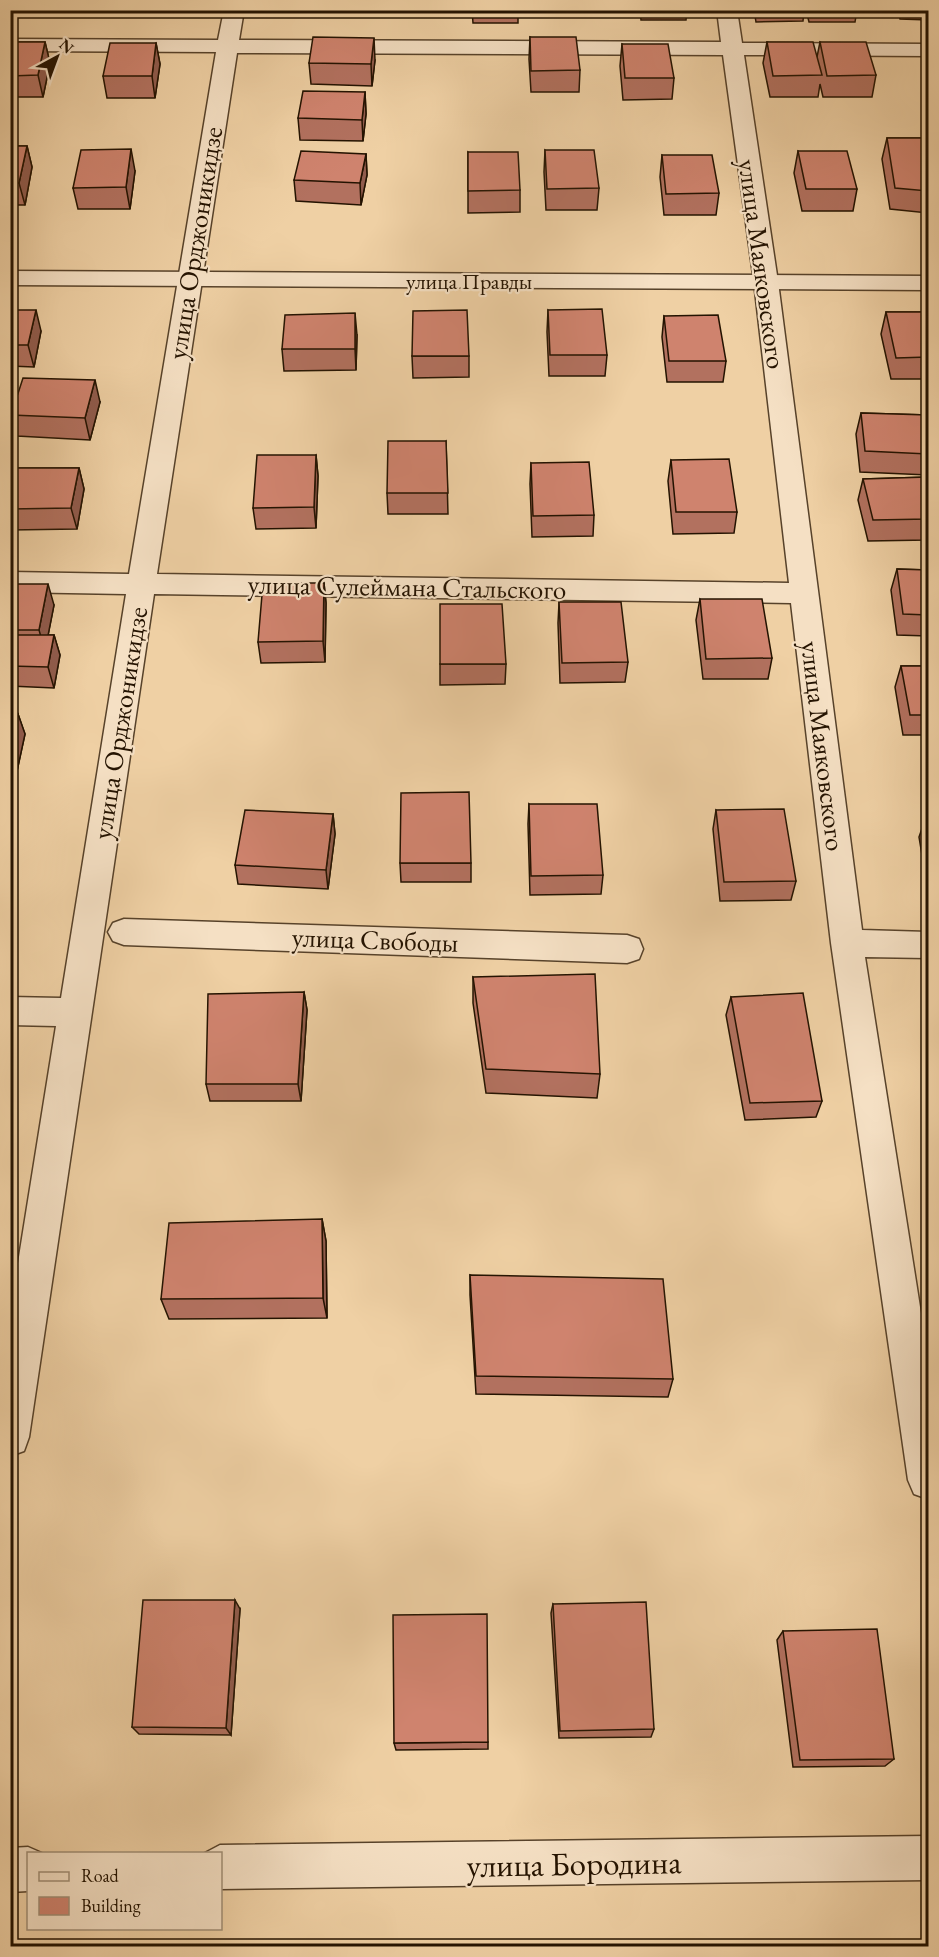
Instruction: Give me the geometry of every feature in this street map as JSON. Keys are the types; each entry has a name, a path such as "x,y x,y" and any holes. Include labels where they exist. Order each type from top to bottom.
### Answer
{"street":[{"name":"улица Орджоникидзе","path":"10,1437 188,280 234,10"},
{"name":"улица Маяковского","path":"727,10 766,282 847,943 928,1480"},
{"path":"10,45 928,50"},
{"name":"улица Правды","path":"10,278 928,283"},
{"name":"улица Сулеймана Стальского","path":"10,582 142,582 804,593"},
{"name":"улица Свободы","path":"124,932 627,949"},
{"path":"847,943 928,945"},
{"path":"10,1011 76,1012"},
{"name":"улица Бородина","path":"222,1867 928,1858"},
{"path":"10,1870 27,1869"}],"building":[{"path":"313,37 374,38 371,64 309,63"},
{"path":"530,37 576,37 580,70 531,71"},
{"path":"10,42 45,42 38,75 10,76"},
{"path":"767,42 813,42 822,75 773,76"},
{"path":"820,42 866,42 876,75 827,76"},
{"path":"110,43 156,43 152,76 103,76"},
{"path":"622,44 668,44 674,78 625,78"},
{"path":"303,91 365,92 362,120 298,118"},
{"path":"887,138 928,138 928,191 895,188"},
{"path":"10,146 27,146 19,183 10,183"},
{"path":"131,149 126,187 73,188 81,150"},
{"path":"545,150 594,150 599,188 547,189"},
{"path":"301,151 366,154 360,183 294,180"},
{"path":"798,151 847,151 857,189 806,189"},
{"path":"468,152 518,152 520,190 468,191"},
{"path":"662,155 712,155 719,193 666,194"},
{"path":"602,309 607,355 550,355 548,310"},
{"path":"10,310 36,310 28,345 10,345"},
{"path":"467,310 469,356 412,356 413,311"},
{"path":"886,312 928,312 928,357 896,358"},
{"path":"355,313 355,349 282,349 285,315"},
{"path":"718,315 726,361 669,361 664,316"},
{"path":"23,378 95,380 85,418 11,415"},
{"path":"861,413 928,415 928,454 865,451"},
{"path":"388,441 446,441 448,493 387,493"},
{"path":"257,455 316,455 314,507 253,508"},
{"path":"729,459 737,512 676,512 671,460"},
{"path":"589,462 594,515 533,516 531,463"},
{"path":"10,468 79,468 71,508 10,509"},
{"path":"928,477 928,519 873,520 863,479"},
{"path":"897,569 928,570 928,615 903,614"},
{"path":"263,583 324,583 323,641 258,642"},
{"path":"10,584 48,584 39,630 10,630"},
{"path":"700,599 762,599 772,658 706,659"},
{"path":"559,602 621,602 628,662 562,663"},
{"path":"440,604 502,604 506,664 440,664"},
{"path":"10,635 54,635 48,667 10,666"},
{"path":"901,666 928,666 928,715 910,715"},
{"path":"10,714 18,714 10,750"},
{"path":"469,792 471,863 400,863 401,793"},
{"path":"529,804 597,804 603,875 531,876"},
{"path":"784,809 796,881 724,882 716,810"},
{"path":"245,810 333,814 326,870 235,865"},
{"path":"595,974 600,1074 486,1069 473,977"},
{"path":"304,992 298,1084 206,1084 208,994"},
{"path":"803,993 822,1101 750,1103 731,997"},
{"path":"322,1219 323,1298 161,1299 169,1223"},
{"path":"470,1275 663,1279 673,1379 476,1376"},
{"path":"143,1600 235,1600 226,1728 132,1727"},
{"path":"646,1602 654,1729 560,1731 553,1604"},
{"path":"487,1614 488,1742 394,1743 393,1615"},
{"path":"877,1629 894,1759 800,1760 783,1631"},
{"path":"279,1944 279,1947 219,1947"}]}
